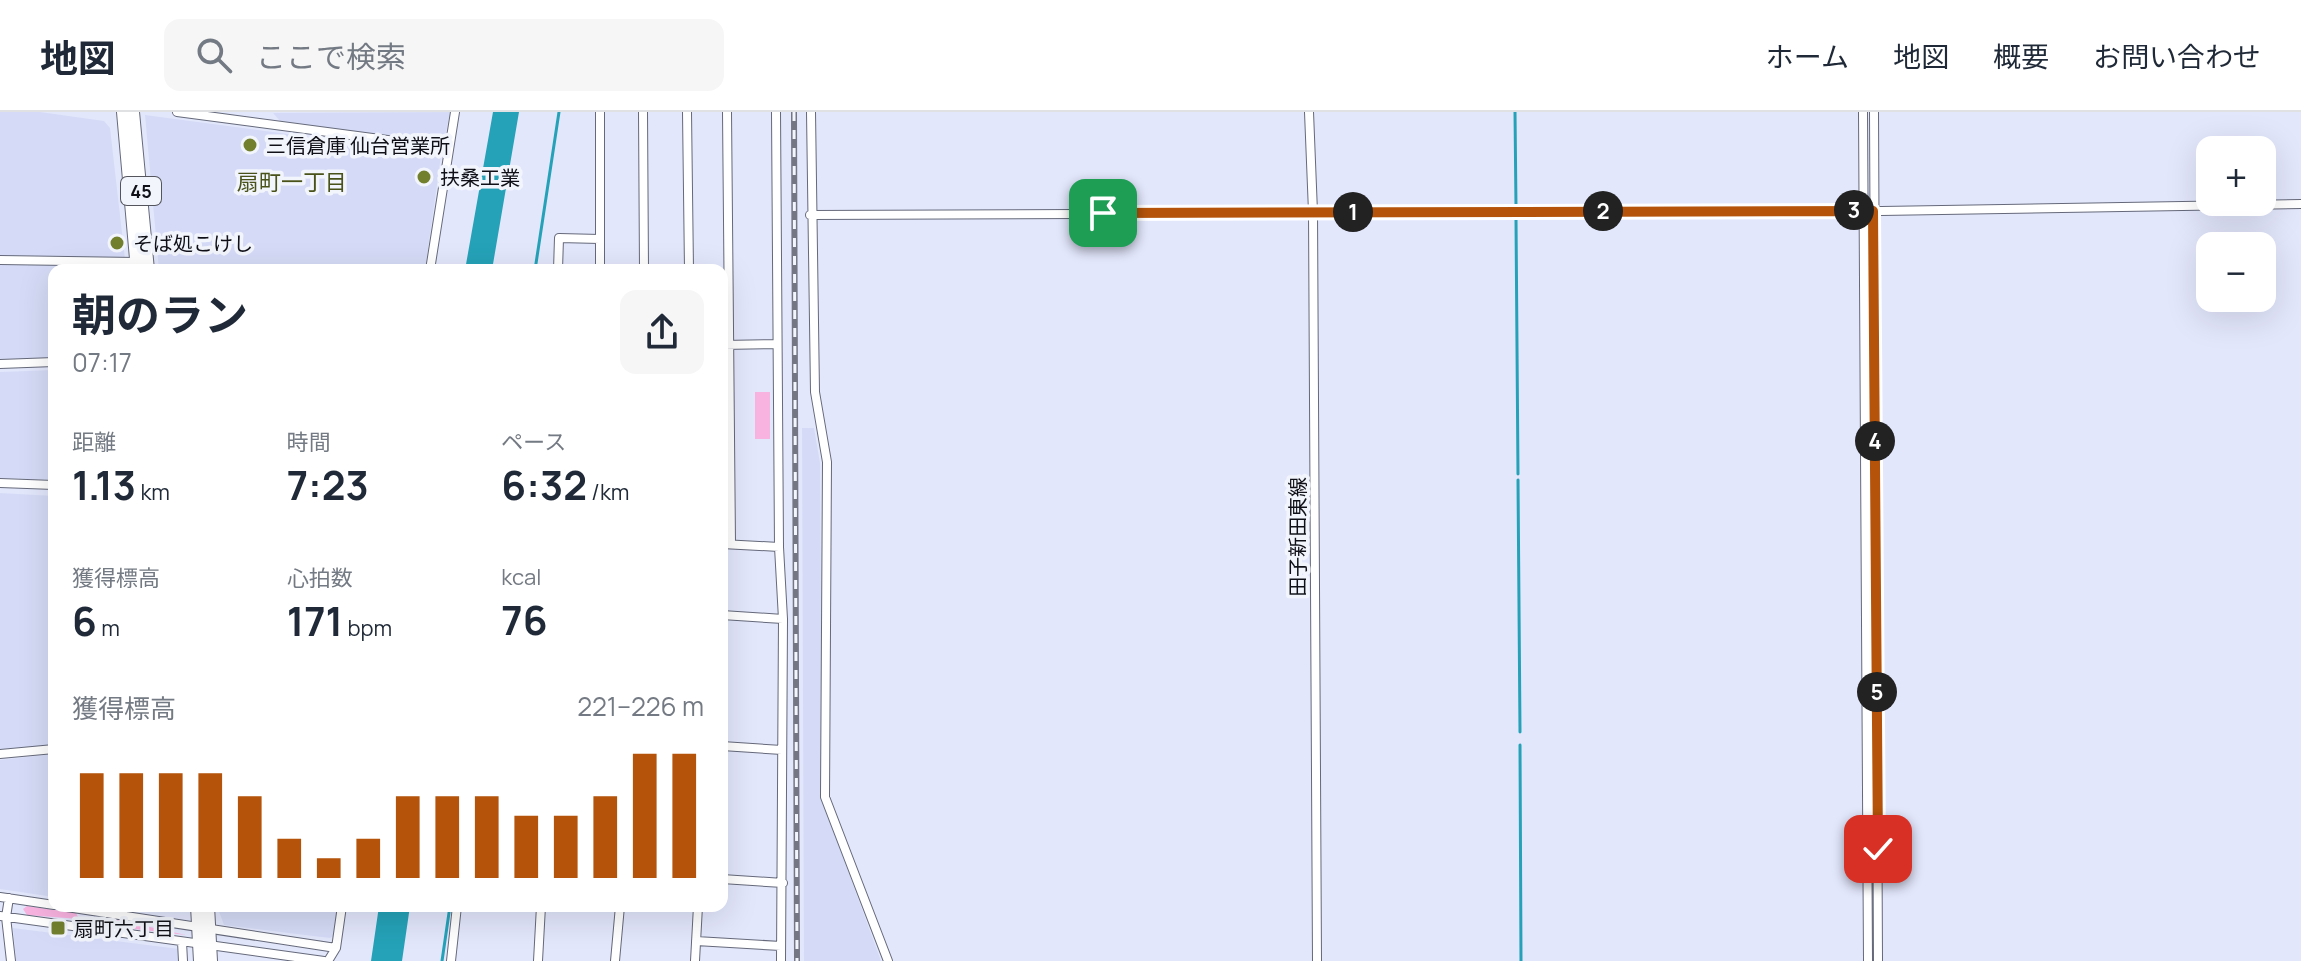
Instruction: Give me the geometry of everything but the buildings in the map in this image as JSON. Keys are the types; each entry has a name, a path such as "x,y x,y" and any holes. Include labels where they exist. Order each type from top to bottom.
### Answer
{"highway":[{"name":"45","path":"122,112 136,264"},
{"name":"45","path":"133,112 147,264"},
{"path":"199,912 211,961"},
{"path":"204,929 207,912"},
{"path":"200,961 205,944"}],"street":[{"path":"177,112 265,117 448,148"},
{"path":"431,264 455,112"},
{"path":"600,112 600,264"},
{"path":"643,112 644,264"},
{"path":"687,112 689,264"},
{"path":"726,264 727,112"},
{"path":"776,112 776,344 783,619 781,961"},
{"path":"811,112 810,215 815,392 827,462 825,797 888,961"},
{"name":"田子新田東線","path":"1309,112 1313,212 1317,961"},
{"path":"1863,112 1869,211 1878,961"},
{"path":"1868,961 1869,211 1874,112"},
{"path":"810,215 1869,211 2301,204"},
{"path":"558,264 559,238 600,239"},
{"path":"0,260 91,264"},
{"path":"728,345 776,344"},
{"path":"0,364 48,362"},
{"path":"0,483 48,485"},
{"path":"728,544 779,547"},
{"path":"728,615 783,619"},
{"path":"728,746 782,750"},
{"path":"0,754 48,750"},
{"path":"728,879 783,883"},
{"path":"11,961 3,916 4,897 48,904"},
{"path":"95,912 336,948"},
{"path":"3,916 326,961 336,948 341,912"},
{"path":"451,961 456,912"},
{"path":"538,961 541,912"},
{"path":"615,961 619,912"},
{"path":"695,961 698,912"},
{"path":"696,941 781,946"},
{"path":"182,942 183,961"}],"shaded area":[{"path":"0,112 40,112 104,121 110,128 125,259 0,257"},
{"path":"450,112 445,137 434,142 280,121 273,113"},
{"path":"145,115 441,156 426,264 158,264"},
{"path":"0,263 48,265 48,359 0,360"},
{"path":"48,370 48,480 0,478 0,372"},
{"path":"755,392 770,392 770,439 755,439"},
{"path":"802,428 814,428 820,463 822,800 881,961 804,961"},
{"path":"0,493 48,496 48,747 0,752"},
{"path":"48,755 48,896 0,889 0,760"},
{"path":"27,906 48,909 48,912 76,913 79,919 27,915 23,909"},
{"path":"219,912 338,912 335,935 330,938 224,925"},
{"path":"100,916 186,935 100,925 97,920"},
{"path":"13,928 179,949 179,961 16,961"}],"water":[{"path":"493,112 519,112 493,264 466,264"},
{"path":"378,912 409,912 402,961 371,961"}],"waterway":[{"path":"536,264 559,112"},
{"path":"1515,112 1516,207"},
{"path":"1516,219 1518,474"},
{"path":"1518,480 1520,732"},
{"path":"1520,745 1521,961"},
{"path":"442,961 449,912"}],"railway":[{"path":"794,112 797,961"}],"place":[{"name":"三信倉庫 仙台営業所","path":"250,145"},
{"name":"扶桑工業","path":"424,177"},
{"name":"そば処こけし","path":"117,243"},
{"name":"扇町六丁目","path":"58,928"}],"district":[{"name":"扇町一丁目","path":"292,182"}],"route":[{"path":"1103,213 1873,211 1878,849"}]}
